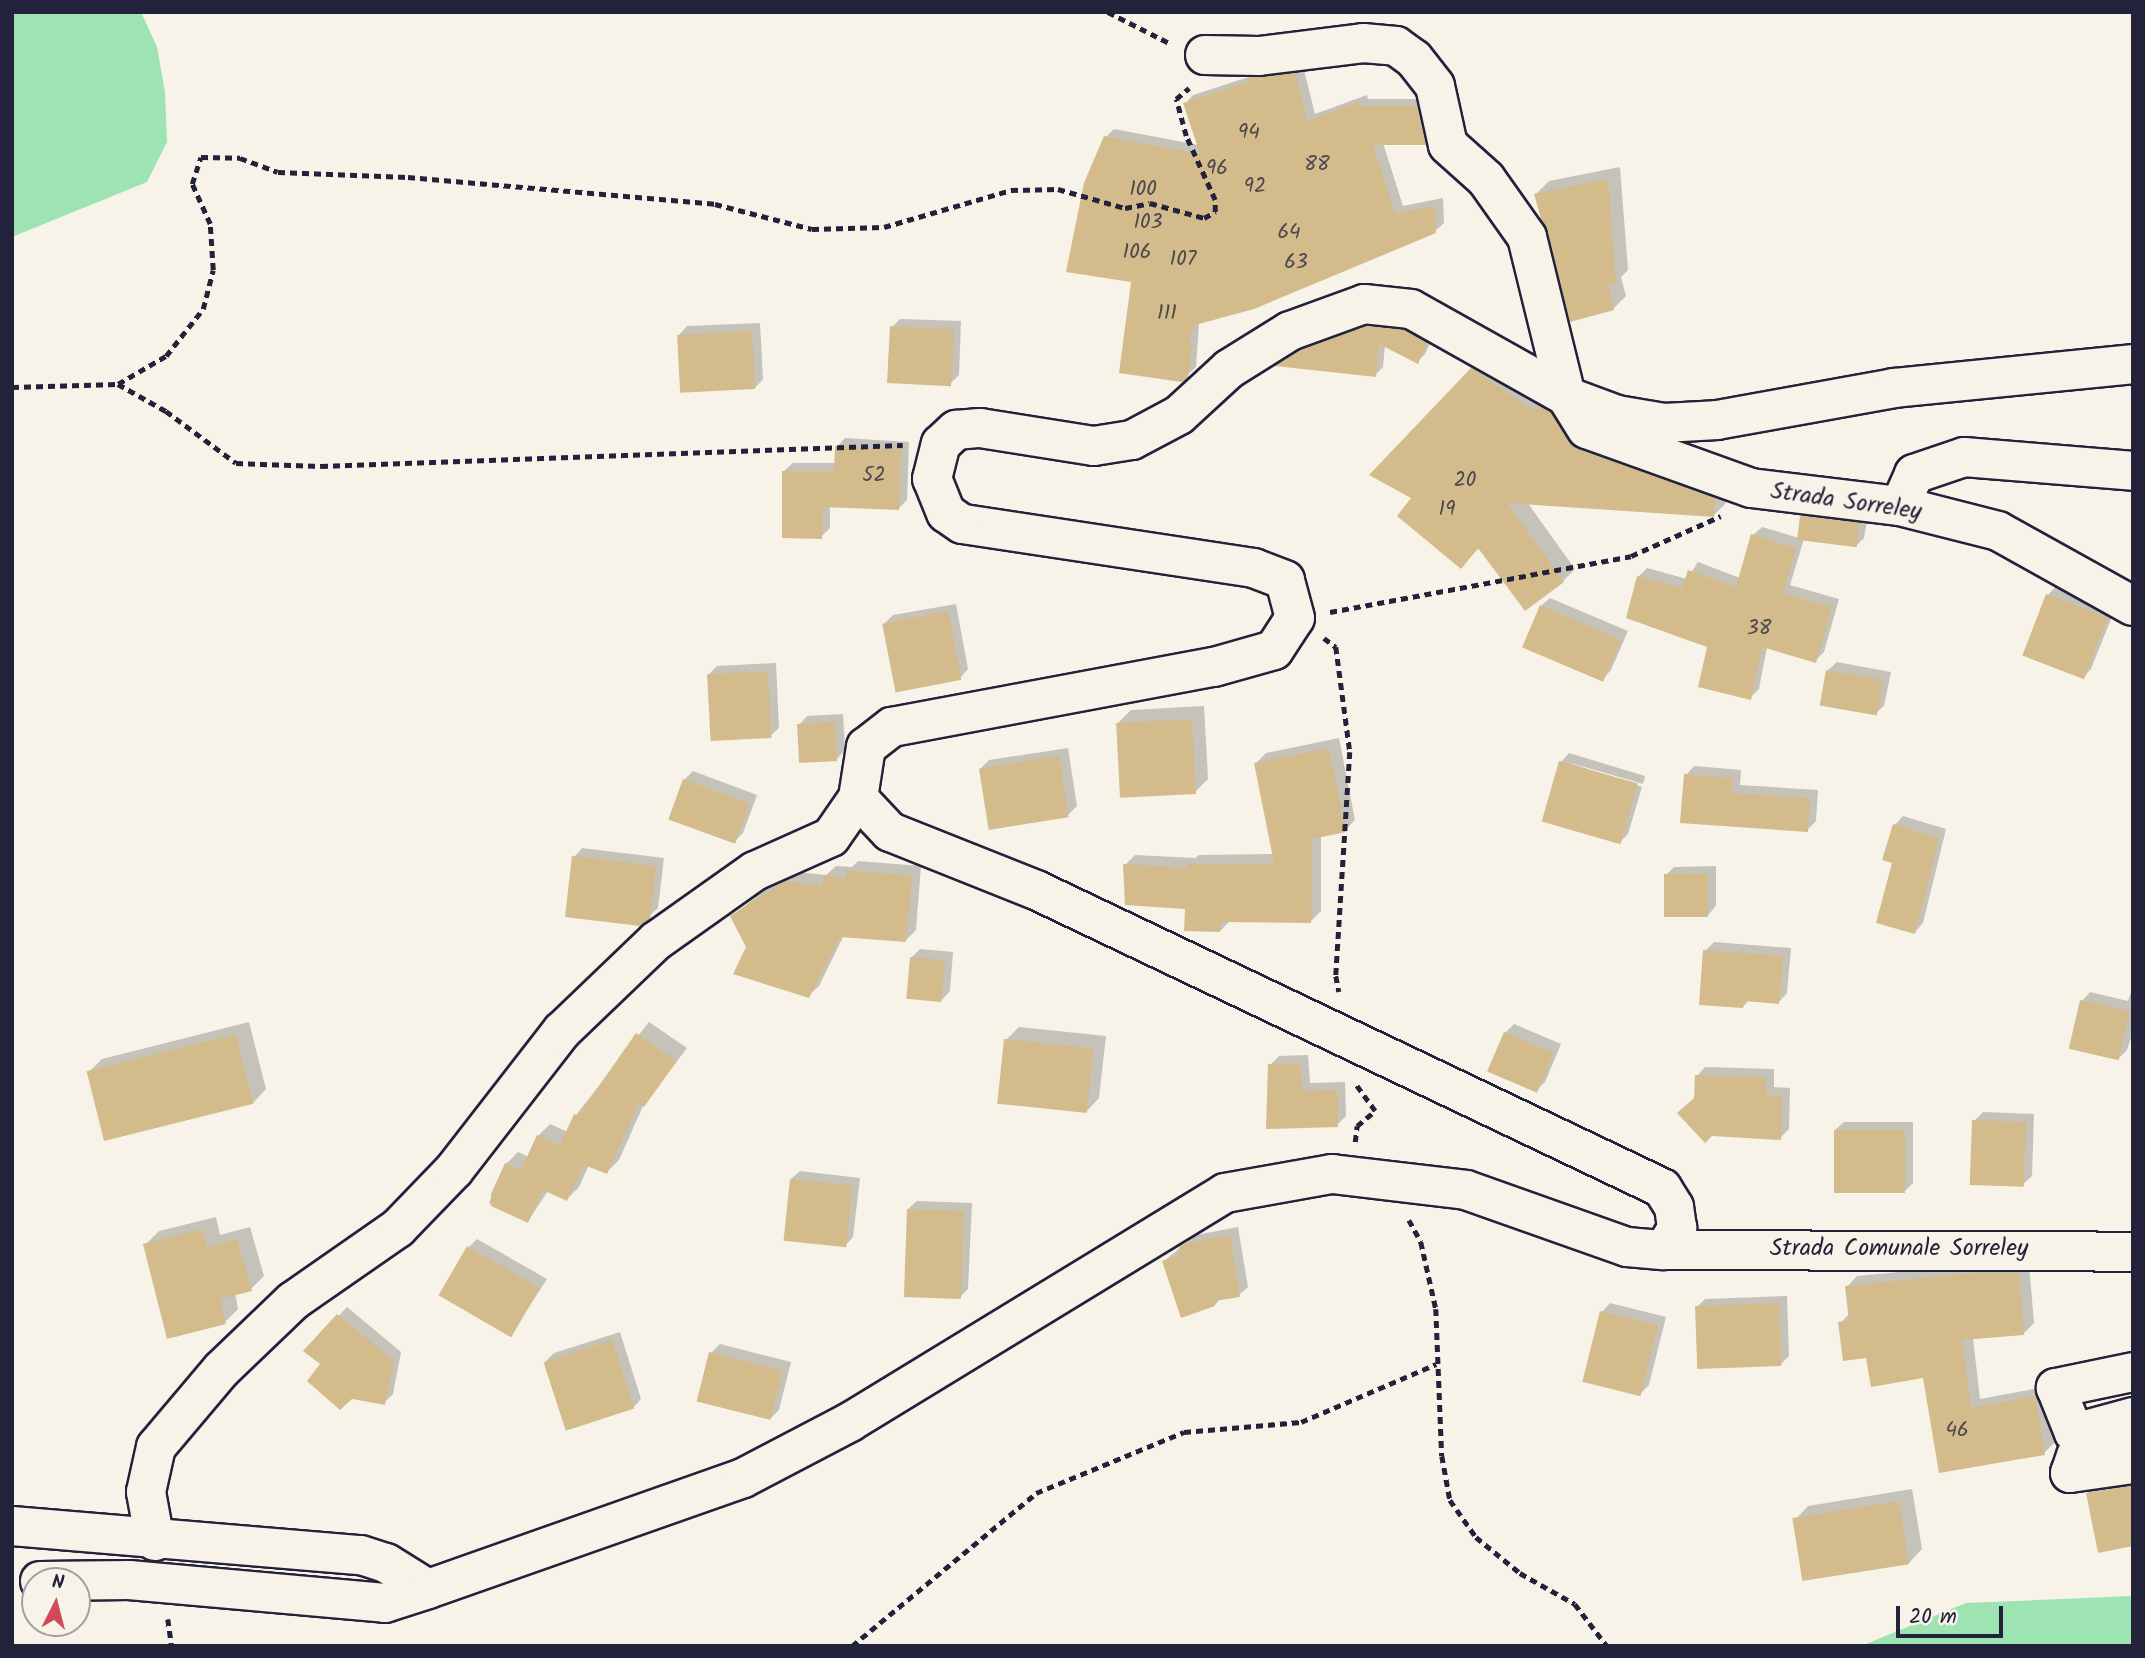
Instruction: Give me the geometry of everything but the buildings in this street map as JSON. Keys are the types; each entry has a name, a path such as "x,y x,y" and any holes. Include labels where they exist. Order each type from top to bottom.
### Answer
{"street":[{"path":"1205,55 1259,56 1374,43 1396,46 1414,59 1436,86 1448,145 1486,179 1527,237 1566,396"},
{"path":"155,1541 146,1492 156,1447 222,1369 293,1301 398,1228 454,1170 562,1031 656,941 755,871 831,836 858,798 866,747 892,727 1214,667 1274,650 1295,618 1285,580 1254,568 962,524 946,513 932,479 941,444 956,430 980,428 1094,446 1132,440 1179,415 1229,369 1290,331 1364,304 1411,309 1566,396 1617,415 1664,423 1717,420 1894,388 2133,364"},
{"name":"Strada Sorreley","path":"1566,396 1587,429 1751,488 1900,506 1998,531 2133,606"},
{"path":"1900,506 1914,474 1964,457 2133,471"},
{"path":"858,798 890,832 1037,890 1662,1188 1674,1207 1677,1228 1664,1250"},
{"name":"Strada Comunale Sorreley","path":"91,1580 129,1580 385,1603 428,1589 743,1478 850,1422 1224,1192 1332,1174 1466,1190 1628,1247 1664,1250 2133,1252"},
{"path":"2133,1373 2056,1388 2074,1433 2133,1417"},
{"path":"2133,1439 2076,1456 2070,1473 2133,1464"},
{"path":"12,1526 155,1541 361,1555 386,1563 428,1589"}],"path":[{"path":"954,12 981,12"},
{"path":"12,387 118,383 166,356 203,309 213,270 210,224 192,184 201,157 240,158 278,172 408,177 715,204 812,229 884,227 1023,189 1058,189 1125,208 1150,203 1204,218 1214,212 1215,200 1186,136 1176,99 1203,75 1205,55 1152,38 1108,12"},
{"path":"118,383 166,411 236,463 321,466 941,444"},
{"path":"1295,618 1632,556 1733,512 1751,488"},
{"path":"1295,618 1336,647 1350,752 1336,976 1351,1078 1376,1111 1357,1126 1355,1143 1388,1182 1421,1242 1436,1309 1436,1364 1442,1456 1450,1500 1476,1537 1520,1573 1575,1604 1607,1646"},
{"path":"852,1646 1036,1493 1184,1432 1300,1422 1436,1364"}],"green space":[{"path":"12,12 141,12 157,47 165,92 167,142 147,182 12,237"},
{"path":"2133,1596 2133,1646 1861,1646 1966,1603"}]}
